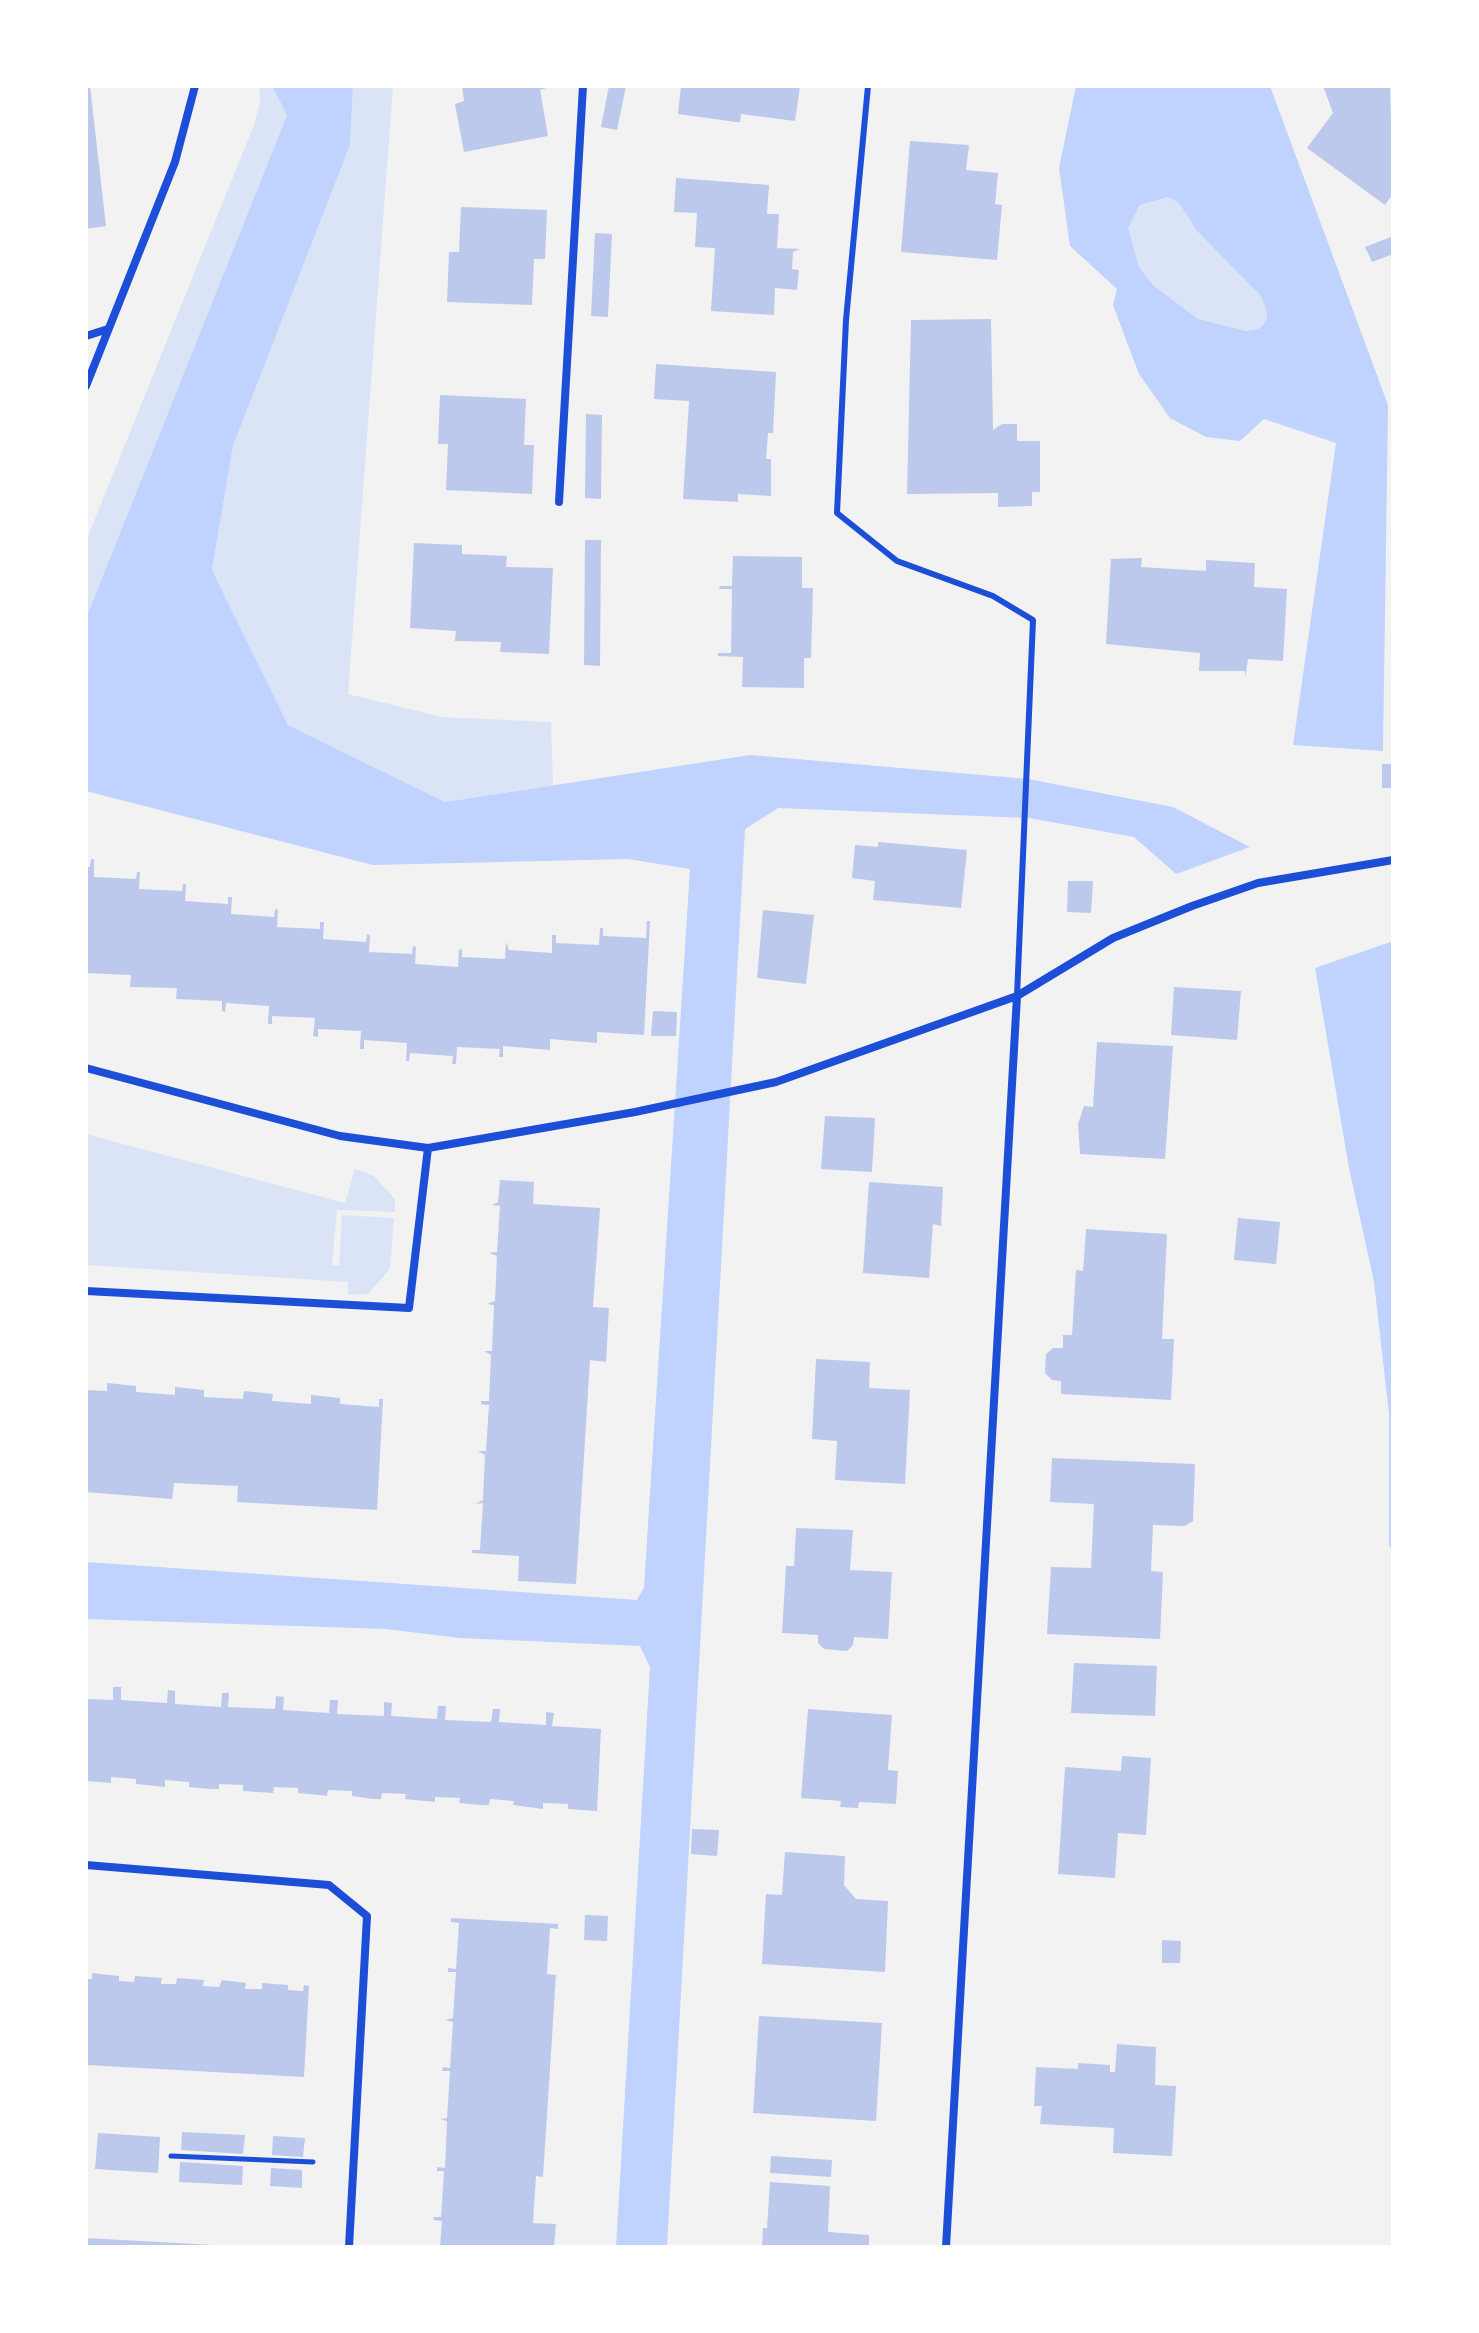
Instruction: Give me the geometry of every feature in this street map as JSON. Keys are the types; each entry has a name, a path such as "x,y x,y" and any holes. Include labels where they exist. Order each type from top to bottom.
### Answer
{"street":[{"path":"86,386 175,162 195,86"},
{"path":"559,502 583,86"},
{"path":"86,336 108,329"},
{"path":"86,1068 340,1136 428,1148 635,1112 776,1082 1017,996 1113,938 1192,906 1258,883 1393,860"},
{"path":"946,2247 1017,996"},
{"path":"86,1291 409,1308 428,1148"},
{"path":"86,1865 329,1885 367,1916 349,2247"}],"lane":[{"path":"868,86 846,320 837,513 897,561 993,596 1033,620 1017,996"}],"path":[{"path":"171,2156 313,2162"}],"shaded area":[{"path":"259,86 272,86 287,115 86,618 86,541 254,125 260,101"},
{"path":"353,86 393,86 348,694 442,717 551,722 553,785 445,802 288,725 212,570 233,446 350,145"},
{"path":"1168,197 1179,203 1197,231 1260,295 1267,311 1266,323 1246,331 1198,319 1153,285 1139,267 1127,228 1140,205"},
{"path":"86,1134 345,1203 355,1169 374,1176 395,1199 395,1212 337,1210 332,1266 339,1265 342,1215 394,1218 390,1269 368,1294 348,1295 348,1282 86,1265"}],"water":[{"path":"272,86 353,86 350,145 233,446 212,570 288,725 445,802 750,755 1028,779 1173,807 1250,847 1176,874 1134,837 1029,818 778,808 745,829 667,2247 616,2247 650,1667 640,1646 460,1638 386,1629 86,1619 86,1562 637,1600 644,1587 690,869 628,859 373,865 86,791 86,618 287,115"},
{"path":"1076,86 1270,86 1388,405 1383,751 1293,745 1336,443 1264,419 1240,441 1206,437 1170,418 1139,374 1113,305 1117,289 1070,246 1059,168","holes":["1168,197 1179,203 1197,231 1260,295 1267,311 1266,322 1258,329 1246,331 1198,319 1153,285 1139,267 1128,228 1140,205"]},
{"path":"1393,941 1393,1554 1389,1544 1389,1414 1374,1282 1349,1168 1315,968"}],"building":[{"path":"86,86 90,86 106,226 86,229"},
{"path":"462,86 553,86 540,90 548,136 464,152 455,104 464,101"},
{"path":"609,86 626,86 617,130 601,127"},
{"path":"681,86 800,86 795,121 741,114 740,122 736,122 678,114"},
{"path":"1323,86 1390,86 1393,194 1385,205 1307,148 1333,113"},
{"path":"910,141 969,145 966,170 998,173 995,204 1002,205 997,260 901,252"},
{"path":"676,178 769,185 767,214 779,214 777,248 800,249 793,252 792,269 799,270 797,290 775,288 774,315 711,311 715,248 695,247 697,213 674,212"},
{"path":"461,207 547,210 545,259 534,259 532,305 447,302 449,252 459,252"},
{"path":"595,233 612,234 608,317 591,316"},
{"path":"1391,237 1393,254 1372,262 1365,247"},
{"path":"991,319 993,430 1002,424 1017,424 1017,441 1040,441 1040,492 1032,492 1032,506 998,507 998,493 907,494 911,320"},
{"path":"656,364 776,372 773,433 768,433 766,459 771,459 771,496 738,494 738,502 683,499 689,401 654,399"},
{"path":"440,395 526,399 524,445 534,445 532,494 446,490 448,444 438,444"},
{"path":"586,414 602,415 601,499 585,498"},
{"path":"585,540 601,540 600,666 584,665"},
{"path":"414,543 462,545 462,554 507,556 506,567 553,568 549,654 500,652 501,642 455,641 456,631 410,628"},
{"path":"733,556 802,557 802,588 813,588 811,658 804,658 804,688 742,687 743,657 718,656 718,653 731,653 732,589 719,589 720,586 732,586"},
{"path":"1142,558 1141,567 1206,571 1206,560 1255,563 1254,587 1287,589 1283,661 1248,659 1245,678 1245,671 1199,671 1200,653 1106,644 1111,559"},
{"path":"1382,764 1393,764 1393,788 1382,788"},
{"path":"878,842 967,850 961,908 873,900 875,881 852,878 855,845 878,847"},
{"path":"91,859 94,859 94,877 136,879 137,872 140,872 139,889 182,891 183,884 186,884 185,901 228,904 228,897 232,897 231,914 274,917 275,909 278,910 277,927 320,929 320,922 324,922 323,939 366,942 367,934 370,935 369,952 412,954 413,946 416,947 415,964 458,967 459,950 462,949 462,957 505,959 506,942 509,950 552,953 552,935 556,935 556,943 599,945 600,928 603,928 603,936 646,938 647,921 650,921 644,1035 597,1032 597,1043 550,1039 550,1050 503,1046 503,1057 499,1057 500,1049 457,1047 456,1064 452,1064 453,1056 410,1053 409,1061 406,1061 407,1043 364,1040 364,1049 360,1049 361,1031 318,1029 318,1037 313,1036 315,1018 272,1016 272,1024 268,1024 269,1006 226,1003 225,1012 222,1011 222,1001 176,999 177,988 130,987 131,975 86,973 86,867 90,867"},
{"path":"1068,881 1093,881 1091,913 1067,912"},
{"path":"763,910 814,915 806,984 757,978"},
{"path":"1174,987 1241,991 1237,1040 1171,1035"},
{"path":"653,1011 677,1012 676,1036 651,1036"},
{"path":"1097,1042 1173,1046 1165,1159 1080,1154 1078,1124 1084,1106 1093,1107"},
{"path":"825,1116 875,1118 872,1172 821,1169"},
{"path":"500,1180 534,1182 533,1204 600,1208 593,1307 609,1308 606,1362 590,1360 576,1584 518,1581 519,1556 472,1553 472,1550 480,1550 483,1503 475,1504 483,1500 485,1455 478,1451 486,1451 489,1405 481,1404 481,1401 489,1401 491,1355 484,1351 492,1351 494,1305 487,1304 495,1301 497,1256 489,1253 497,1252 500,1206 492,1205 498,1202"},
{"path":"869,1182 943,1187 941,1226 933,1224 929,1278 863,1273"},
{"path":"1238,1218 1280,1222 1276,1264 1234,1260"},
{"path":"1086,1229 1167,1234 1162,1339 1174,1339 1171,1400 1061,1394 1061,1381 1052,1380 1045,1373 1046,1354 1053,1348 1063,1348 1063,1335 1072,1335 1076,1270 1083,1271"},
{"path":"816,1359 870,1362 869,1388 910,1390 905,1484 835,1480 837,1441 812,1439"},
{"path":"107,1383 136,1386 136,1392 175,1395 175,1387 204,1390 204,1397 243,1399 244,1391 273,1394 272,1401 311,1404 311,1395 340,1398 340,1404 379,1407 379,1399 383,1399 377,1510 237,1502 238,1486 174,1483 172,1499 86,1492 86,1390 107,1391"},
{"path":"1052,1458 1195,1464 1193,1521 1185,1526 1153,1525 1151,1571 1163,1572 1160,1639 1047,1634 1051,1567 1091,1568 1094,1504 1050,1502"},
{"path":"796,1528 853,1530 850,1570 892,1572 888,1639 854,1637 853,1645 847,1651 824,1649 818,1643 818,1635 782,1633 786,1566 794,1566"},
{"path":"1074,1663 1157,1666 1155,1716 1071,1713"},
{"path":"113,1687 121,1687 121,1700 167,1703 168,1690 175,1691 175,1704 221,1707 222,1693 229,1693 228,1707 275,1709 276,1696 284,1697 283,1710 329,1713 330,1700 338,1700 337,1714 384,1716 384,1702 392,1703 391,1716 437,1719 438,1706 446,1706 445,1720 491,1722 493,1709 500,1709 499,1722 546,1725 546,1712 554,1713 552,1726 601,1729 597,1811 568,1809 568,1804 543,1803 543,1809 513,1805 514,1801 490,1799 489,1805 459,1803 460,1798 435,1797 435,1802 405,1799 406,1794 382,1793 381,1799 373,1799 352,1796 352,1791 328,1790 327,1796 298,1793 298,1788 274,1787 273,1793 243,1791 243,1785 219,1784 219,1789 210,1789 189,1787 189,1782 165,1780 165,1787 136,1784 136,1779 111,1777 111,1783 86,1781 86,1699 113,1700"},
{"path":"808,1709 892,1715 888,1770 898,1771 896,1804 859,1802 858,1808 840,1807 841,1801 801,1798"},
{"path":"1122,1756 1151,1758 1146,1835 1118,1833 1115,1878 1058,1874 1065,1767 1121,1771"},
{"path":"692,1829 719,1830 717,1856 691,1854"},
{"path":"785,1852 845,1856 844,1885 856,1899 888,1901 885,1972 762,1964 766,1894 782,1895"},
{"path":"585,1915 608,1916 607,1941 584,1940"},
{"path":"451,1918 558,1924 558,1929 550,1928 547,1974 556,1975 543,2177 536,2176 533,2223 556,2224 554,2247 440,2247 442,2221 433,2220 434,2217 441,2217 444,2171 437,2171 437,2167 445,2168 447,2121 440,2119 447,2118 450,2071 442,2071 443,2067 450,2068 453,2022 445,2020 453,2018 456,1972 448,1972 448,1968 456,1969 459,1923 451,1922"},
{"path":"1162,1940 1181,1941 1180,1963 1162,1963"},
{"path":"92,1973 119,1976 119,1981 134,1982 135,1976 162,1978 161,1984 176,1984 177,1978 204,1980 203,1986 219,1987 222,1980 246,1983 245,1989 262,1989 262,1983 288,1985 288,1990 303,1991 304,1985 309,1986 304,2077 86,2065 86,1979 92,1979"},
{"path":"759,2016 882,2023 876,2121 753,2113"},
{"path":"1117,2044 1156,2047 1155,2085 1176,2086 1172,2156 1113,2153 1114,2128 1040,2124 1042,2106 1034,2106 1036,2067 1078,2069 1078,2063 1110,2065 1110,2072 1115,2072"},
{"path":"182,2132 245,2135 243,2154 181,2150"},
{"path":"98,2133 160,2137 158,2173 95,2169"},
{"path":"273,2136 305,2138 303,2157 272,2155"},
{"path":"771,2156 832,2160 831,2177 770,2173"},
{"path":"180,2162 243,2166 242,2185 179,2182"},
{"path":"271,2168 302,2170 302,2188 270,2186"},
{"path":"770,2182 830,2186 828,2232 869,2235 869,2247 762,2247 763,2228 767,2228"},
{"path":"86,2238 213,2245 213,2247 86,2247"}]}
